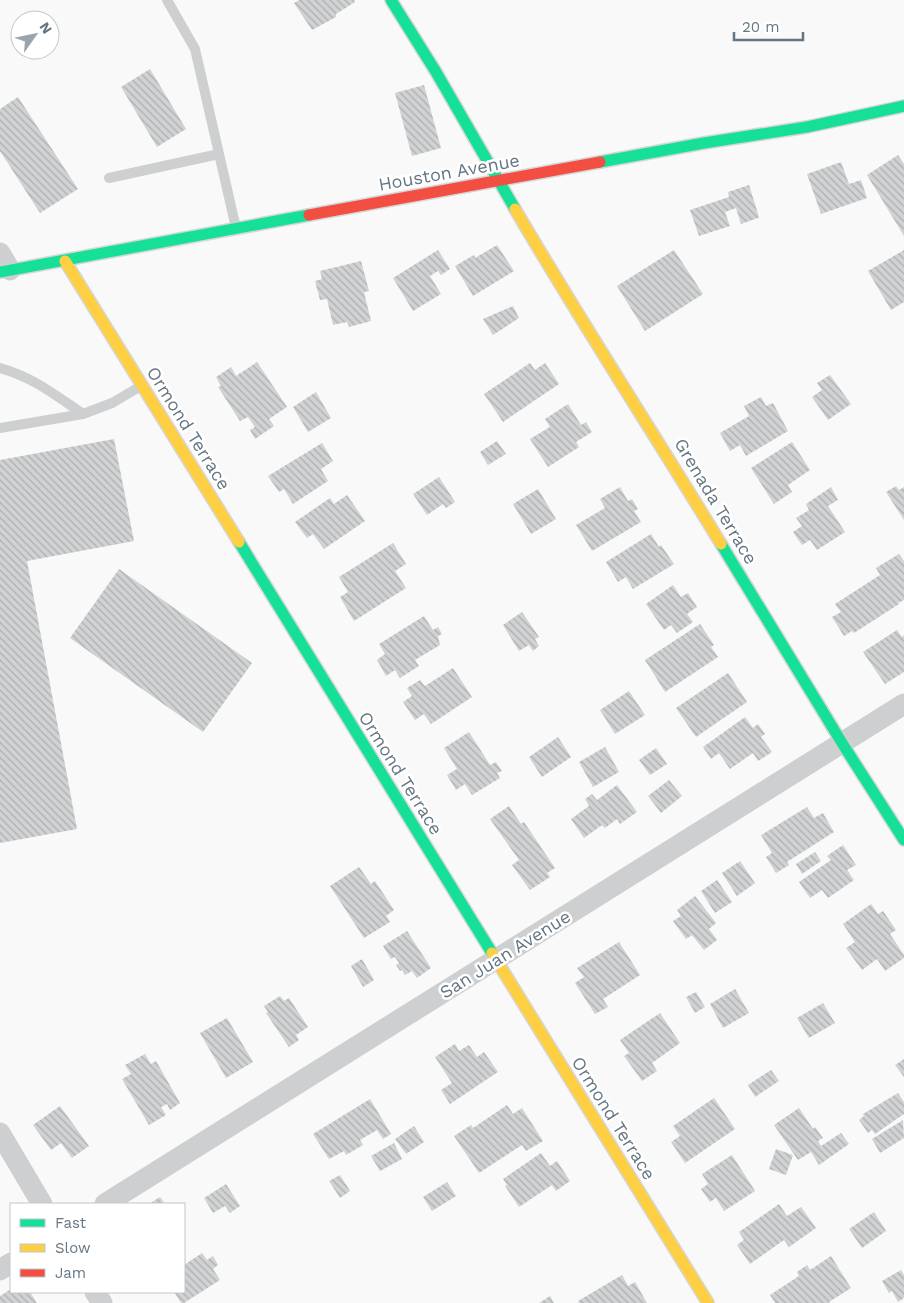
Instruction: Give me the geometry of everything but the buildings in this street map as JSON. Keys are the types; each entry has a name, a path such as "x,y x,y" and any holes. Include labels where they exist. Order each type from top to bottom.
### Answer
{"street":[{"name":"Grenada Terrace","path":"391,0 436,72 557,279 658,439 842,743 904,840"},
{"name":"Houston Avenue","path":"3,265 65,261 704,143 807,127 904,106"},
{"name":"Ormond Terrace","path":"65,261 708,1303"},
{"name":"San Juan Avenue","path":"107,1203 904,704"},
{"path":"0,1133 41,1203"}],"lane":[{"path":"167,0 195,48 237,229"},
{"path":"109,178 219,154"},
{"path":"0,368 21,374 41,385 83,414"},
{"path":"0,428 83,414 112,403 142,386"}],"traffic: fast":[{"path":"391,0 436,72 515,209"},
{"path":"600,162 807,127 904,106"},
{"path":"0,272 309,215"},
{"path":"239,542 492,953"},
{"path":"721,544 842,743 904,840"}],"traffic: slow":[{"path":"515,209 721,544"},
{"path":"65,261 239,542"},
{"path":"492,953 708,1303"}],"traffic: jam":[{"path":"309,215 600,162"}]}
